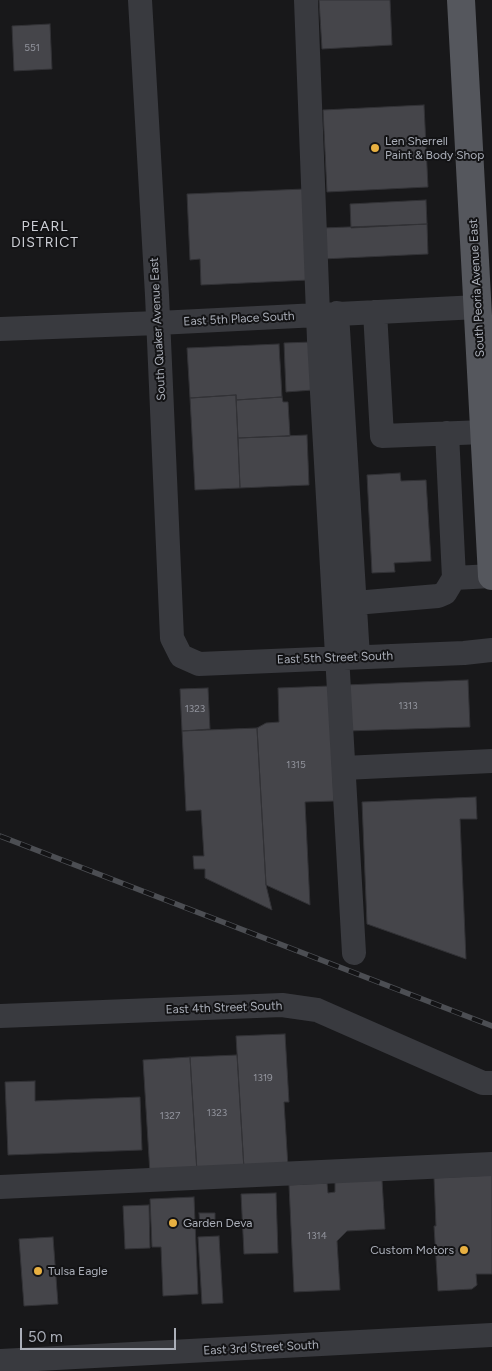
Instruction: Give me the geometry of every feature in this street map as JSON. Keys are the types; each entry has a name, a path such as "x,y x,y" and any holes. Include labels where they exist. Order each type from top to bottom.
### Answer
{"main road":[{"name":"South Peoria Avenue East","path":"461,0 492,576"}],"street":[{"name":"South Quaker Avenue East","path":"140,0 158,323 172,638 180,656"},
{"path":"306,0 328,314 347,658 344,768 354,953"},
{"name":"East 5th Place South","path":"0,329 478,307"},
{"path":"375,312 382,436 484,432"},
{"path":"328,314 354,603 347,658"},
{"path":"354,603 438,596 445,593 454,578 446,434"},
{"path":"454,578 492,576"},
{"name":"East 5th Street South","path":"180,656 199,664 492,650"},
{"path":"344,768 492,761"},
{"name":"East 4th Street South","path":"0,1016 282,1005 317,1010 483,1083 492,1083"},
{"path":"0,1187 492,1164"},
{"name":"East 3rd Street South","path":"0,1361 492,1335"}],"building":[{"path":"319,0 390,0 392,45 322,49"},
{"path":"50,24 52,69 14,71 12,26"},
{"name":"Len Sherrell Paint & Body Shop","path":"424,105 428,187 327,192 323,110"},
{"path":"304,189 309,280 201,285 200,259 190,260 187,194"},
{"path":"426,200 427,224 351,228 350,204"},
{"path":"427,224 428,254 323,259 322,228"},
{"path":"311,342 313,390 286,392 284,343"},
{"path":"279,344 282,397 236,400 236,395 190,398 187,348"},
{"path":"236,395 240,488 195,490 190,398"},
{"path":"282,397 283,402 288,402 290,436 238,438 236,400"},
{"path":"307,435 309,485 240,488 238,438"},
{"path":"400,473 401,481 426,480 431,561 394,563 395,572 372,573 367,475"},
{"path":"468,680 470,727 347,731 345,685"},
{"path":"329,686 334,801 305,802 310,905 266,885 257,728 266,723 279,722 278,688"},
{"path":"208,688 210,729 182,731 180,689"},
{"path":"257,728 266,885 272,910 205,878 205,869 194,869 193,856 204,856 201,810 186,811 182,731"},
{"path":"476,797 477,819 460,819 466,959 367,924 362,802"},
{"path":"285,1034 289,1102 284,1102 288,1167 244,1169 236,1036"},
{"path":"237,1055 244,1169 197,1172 190,1057"},
{"path":"190,1057 197,1172 150,1174 143,1060"},
{"path":"35,1081 35,1101 140,1097 142,1150 8,1155 5,1082"},
{"name":"Custom Motors","path":"492,1175 492,1274 476,1274 477,1285 472,1289 438,1291 434,1226 436,1226 434,1178"},
{"path":"382,1180 385,1229 347,1231 337,1241 340,1290 294,1292 289,1185 327,1183 328,1193 335,1192 335,1182"},
{"path":"276,1193 278,1253 244,1254 241,1194"},
{"name":"Garden Deva","path":"194,1197 198,1294 163,1296 161,1247 152,1247 150,1199"},
{"path":"149,1205 150,1248 125,1249 123,1206"},
{"path":"199,1213 215,1213 215,1225 200,1226"},
{"path":"219,1236 223,1303 202,1304 198,1237"},
{"name":"Tulsa Eagle","path":"53,1237 58,1304 24,1306 19,1239"}],"railway":[{"path":"0,836 492,1026"}],"place":[{"name":"Len Sherrell Paint & Body Shop","path":"375,148"},
{"name":"Garden Deva","path":"173,1223"},
{"name":"Custom Motors","path":"464,1250"},
{"name":"Tulsa Eagle","path":"38,1271"}],"district":[{"name":"PEARL DISTRICT","path":"45,236"}]}
